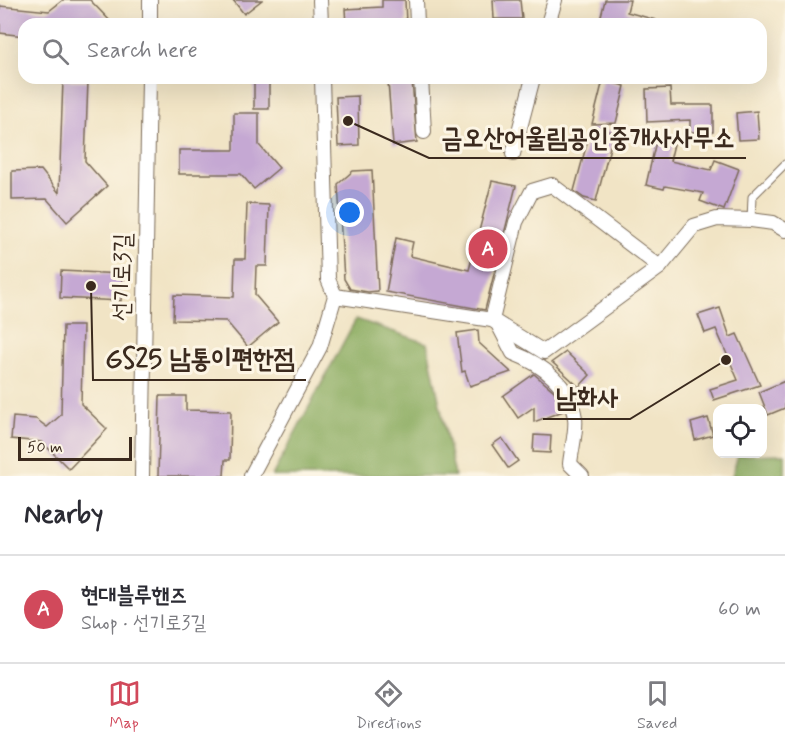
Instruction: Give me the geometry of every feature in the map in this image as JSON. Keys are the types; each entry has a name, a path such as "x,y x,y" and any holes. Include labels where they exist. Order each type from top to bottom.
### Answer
{"street":[{"path":"150,0 150,18"},
{"path":"320,0 321,18"},
{"path":"416,0 417,18"},
{"path":"550,18 555,0"},
{"name":"선기로3길","path":"142,476 149,84"},
{"path":"251,476 320,347 335,296 328,279 322,84"},
{"path":"421,84 424,132"},
{"path":"513,154 532,84"},
{"path":"582,476 570,464 575,418 564,387 533,360 513,353 495,322 516,222 532,191 552,184 660,267"},
{"path":"335,296 495,322 544,352 660,267 694,226 717,219 751,220 773,223 785,230"}],"lane":[{"path":"751,220 752,198 785,164"}],"green space":[{"path":"356,319 427,343 455,476 272,476"},
{"path":"767,454 785,454 785,476 732,476 737,458 767,458"}],"building":[{"path":"63,0 90,0 107,18 18,18 18,35 0,33 0,6 49,11"},
{"path":"233,0 262,0 244,14"},
{"path":"382,0 405,0 406,18 346,18 345,9 382,7"},
{"path":"493,0 520,0 522,18 494,18"},
{"path":"605,0 630,0 627,12 649,18 600,18"},
{"path":"63,84 88,84 85,161 107,186 67,222 47,199 12,200 12,171 41,170 59,193"},
{"path":"254,84 269,84 269,109 254,109"},
{"path":"388,84 412,84 417,142 393,145"},
{"path":"602,84 625,86 616,123 592,124"},
{"path":"670,88 671,105 713,105 713,132 690,132 690,120 647,122 646,89"},
{"path":"358,96 359,145 338,146 336,97"},
{"path":"757,111 759,139 738,140 736,113"},
{"path":"234,113 259,113 259,145 279,168 254,189 241,174 179,174 179,150 234,150"},
{"path":"591,128 614,132 596,201 584,198 574,191"},
{"path":"656,141 674,144 670,161 711,170 715,160 739,169 724,210 700,201 703,193 646,185"},
{"path":"372,170 378,291 368,292 350,289 344,279 338,184 353,171"},
{"path":"492,181 516,186 485,310 386,292 396,238 413,242 410,256 469,270"},
{"path":"247,204 269,205 267,266 256,266 255,295 278,322 248,347 226,321 173,320 174,295 234,297 235,259 245,259"},
{"path":"61,271 122,274 121,301 60,298"},
{"path":"720,308 730,337 737,334 760,385 714,400 710,389 738,380 716,329 705,333 698,315"},
{"path":"63,326 83,326 81,404 107,429 69,469 42,442 11,439 13,417 36,419 47,427 61,415"},
{"path":"478,330 479,343 511,372 470,386 465,371 462,372 457,333"},
{"path":"566,352 590,375 579,387 552,362"},
{"path":"534,374 554,391 563,411 534,422 534,407 518,418 503,396"},
{"path":"785,381 785,408 768,415 767,404 764,404 759,392"},
{"path":"160,396 186,396 186,410 231,411 230,460 225,460 224,476 158,476"},
{"path":"708,418 713,435 695,440 691,423"},
{"path":"534,435 551,436 550,453 533,452"},
{"path":"502,438 518,461 508,468 492,445"}],"place":[{"name":"금오산어울림공인중개사사무소","path":"348,121"},
{"name":"현대블루핸즈","path":"488,249"},
{"name":"GS25 남통이편한점","path":"91,286"},
{"name":"남화사","path":"726,360"}]}
